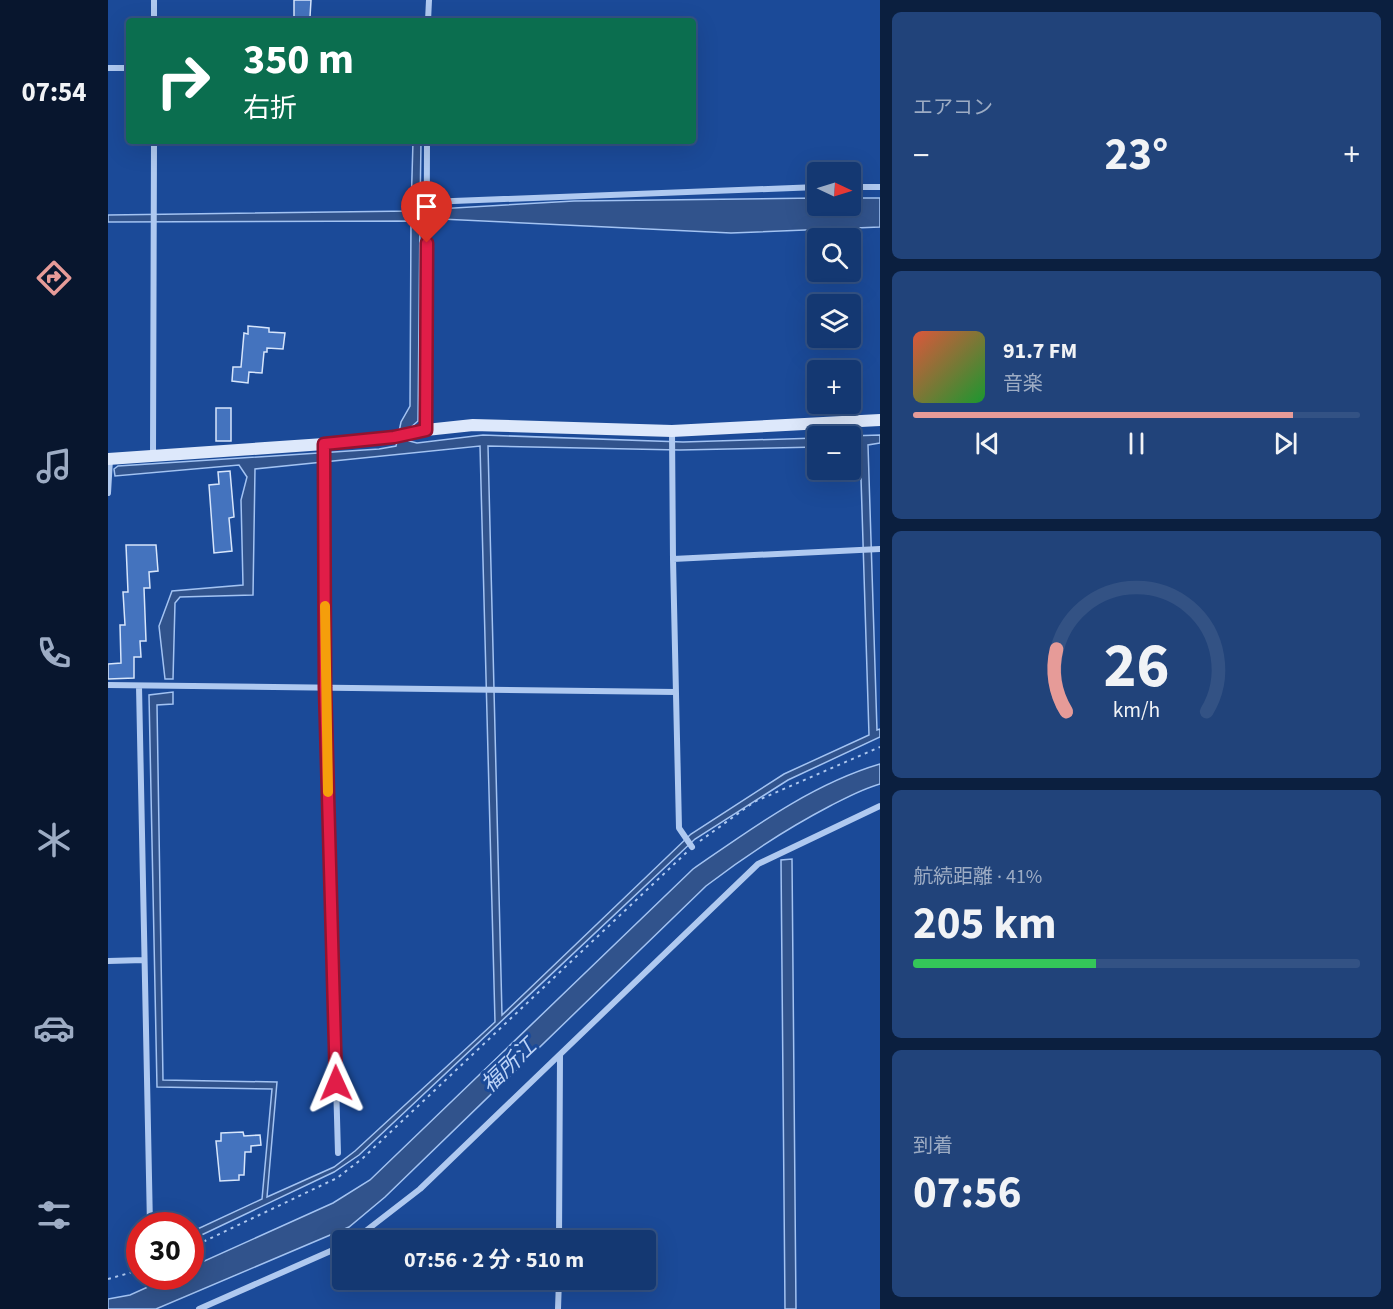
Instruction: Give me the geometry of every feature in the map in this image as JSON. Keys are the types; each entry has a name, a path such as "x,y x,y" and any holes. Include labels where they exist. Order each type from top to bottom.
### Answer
{"street":[{"path":"154,0 154,18"},
{"path":"428,18 429,0"},
{"path":"108,68 126,68"},
{"path":"153,456 154,144"},
{"path":"426,430 427,144"},
{"path":"428,206 807,187"},
{"path":"861,187 880,187"},
{"path":"108,493 109,459 324,444 394,437 426,430 473,425 672,431 880,420"},
{"path":"672,431 680,828 692,847"},
{"path":"324,444 325,687 338,1153"},
{"path":"673,559 878,549"},
{"path":"108,686 676,692"},
{"path":"139,686 150,1212"},
{"path":"367,1230 420,1189 758,864 880,806"},
{"path":"108,961 144,960"},
{"path":"559,1230 560,1056"},
{"path":"199,1309 332,1250"},
{"path":"558,1309 559,1290"}],"path":[{"path":"204,1241 337,1179 363,1158 692,847 754,802 880,747"},
{"path":"108,1279 126,1274"}],"water":[{"path":"413,144 421,144 420,210 574,201 807,198 807,216 861,216 861,198 880,198 880,227 807,228 807,230 731,233 420,218 418,421 410,428 409,441 417,443 483,435 683,442 807,438 807,447 680,450 488,446 502,1015 691,834 784,774 869,735 861,436 880,435 880,443 868,445 877,730 880,729 880,737 788,780 695,839 359,1155 334,1172 204,1234 204,1226 262,1199 272,1089 157,1087 149,695 173,692 173,704 157,705 163,1080 277,1082 267,1197 334,1167 355,1151 495,1022 480,446 255,469 253,595 180,597 175,603 173,679 165,679 159,626 172,591 243,585 241,500 247,477 239,465 115,476 114,469 118,466 396,446 401,422 410,406 411,221 108,222 108,215 411,211"},
{"name":"福所江","path":"880,764 880,784 848,797 798,824 706,886 385,1197 349,1227 332,1230 332,1234 204,1289 204,1261 333,1203 370,1180 693,869 806,795"},
{"path":"792,859 796,1309 785,1309 781,860"},
{"path":"141,1290 201,1290 156,1309 108,1309 108,1299 130,1295"}],"building":[{"path":"294,0 311,0 310,17 294,17"},
{"path":"248,326 269,328 269,332 285,333 283,349 267,348 267,352 264,352 262,373 249,372 248,383 232,381 233,367 241,367 244,333 248,334"},
{"path":"216,408 231,408 231,441 216,441"},
{"path":"230,471 234,517 229,518 232,551 214,553 209,485 219,484 218,472"},
{"path":"126,545 156,545 158,571 149,572 150,588 144,588 146,641 140,641 141,657 134,657 134,678 108,679 108,664 121,663 120,625 125,625 123,592 128,592"},
{"path":"243,1132 244,1136 260,1135 261,1145 251,1146 251,1152 245,1152 244,1175 239,1175 239,1180 220,1181 216,1141 221,1141 221,1133"}],"slow traffic":[{"path":"325,606 328,792"}],"route":[{"path":"336,1083 325,687 324,444 394,437 426,430 427,243"}]}
